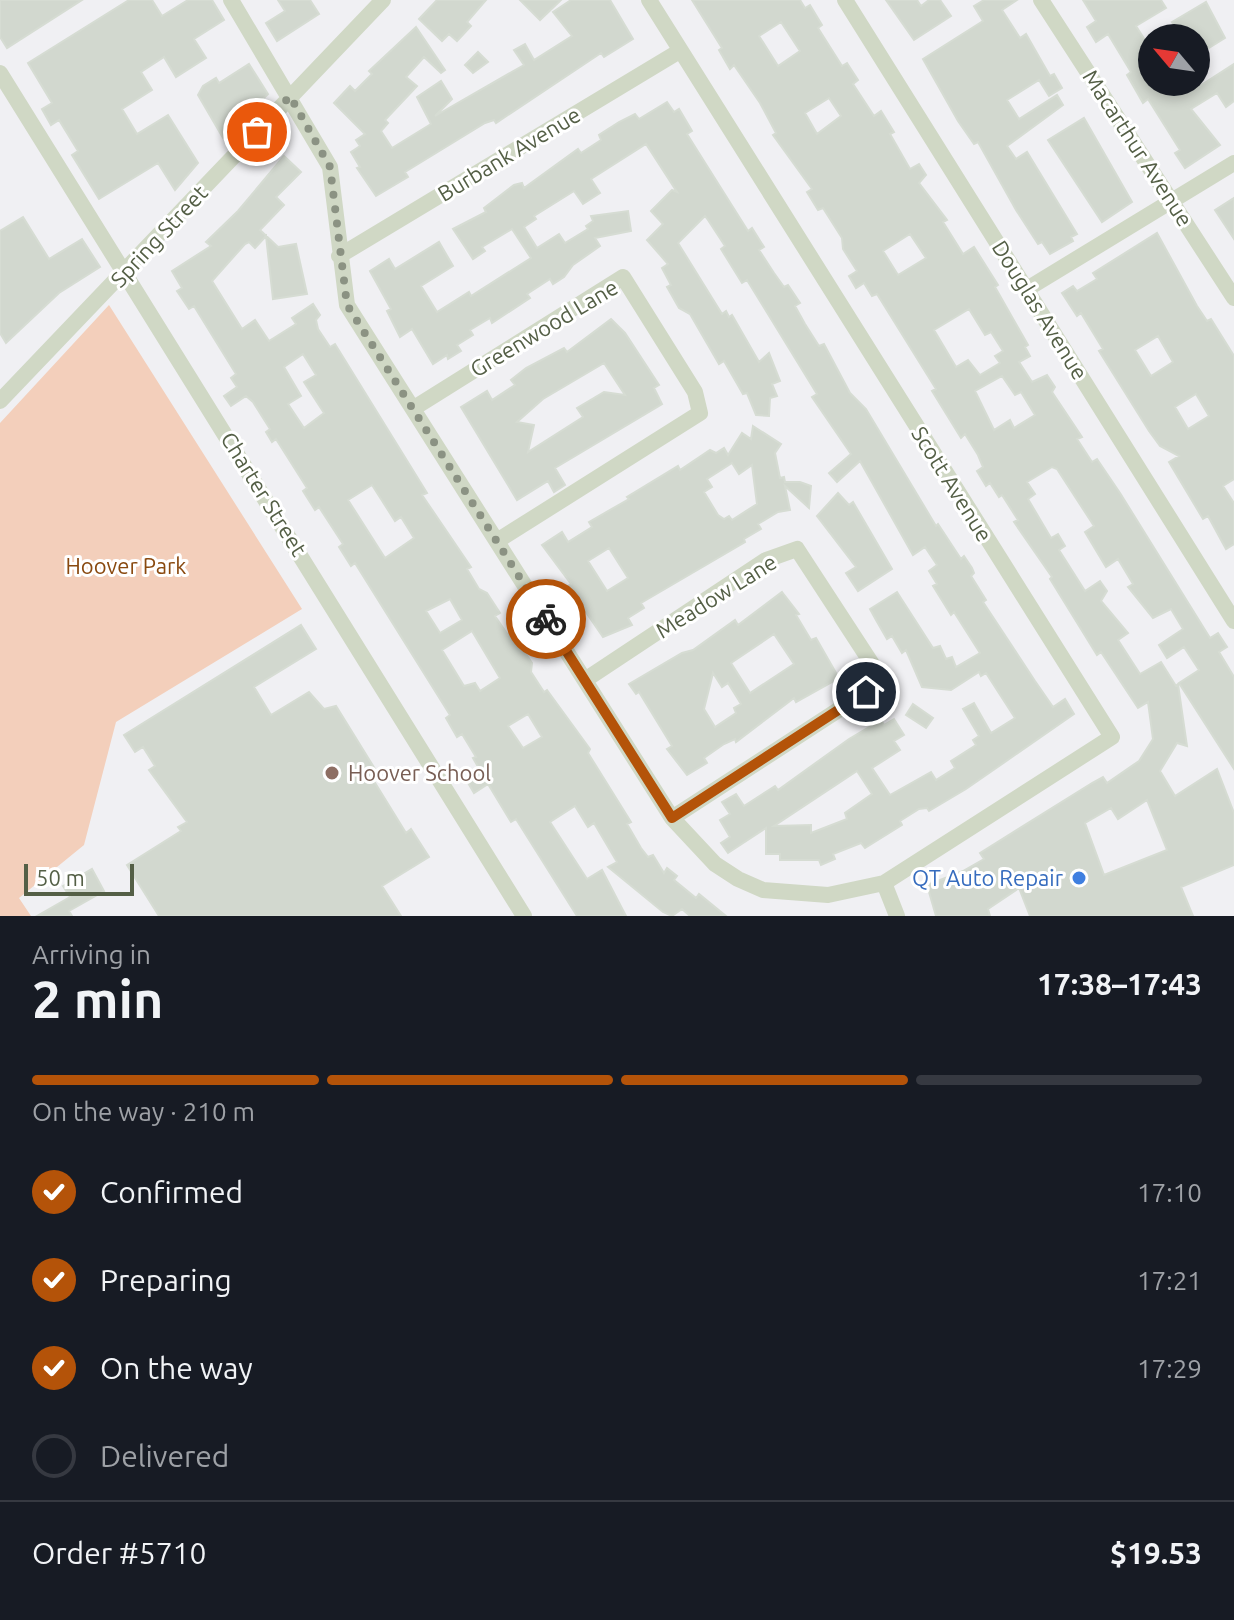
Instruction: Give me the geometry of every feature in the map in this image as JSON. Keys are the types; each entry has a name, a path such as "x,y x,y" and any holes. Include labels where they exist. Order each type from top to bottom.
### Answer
{"street":[{"path":"231,0 330,167 347,305 672,818 715,864 763,890 828,895 884,883 897,916"},
{"name":"Spring Street","path":"0,401 383,0"},
{"name":"Scott Avenue","path":"649,0 678,52 1112,737 884,883"},
{"name":"Douglas Avenue","path":"845,0 1234,621"},
{"name":"Macarthur Avenue","path":"1041,0 1234,298"},
{"name":"Burbank Avenue","path":"339,256 678,52"},
{"name":"Charter Street","path":"0,73 524,916"},
{"path":"1027,289 1234,163"},
{"name":"Greenwood Lane","path":"414,408 623,277 695,392 700,413 497,541"},
{"name":"Meadow Lane","path":"585,680 766,560 797,549 872,664 866,692 672,818"}],"green space":[{"name":"Hoover Park","path":"109,305 302,609 116,722 84,845 19,898 31,916 0,916 0,423"}],"building":[{"path":"0,0 82,0 7,48 0,37"},
{"path":"129,0 152,0 162,16 188,0 212,0 224,20 194,39 206,58 176,77 164,57 141,72 152,90 122,109 137,134 168,115 198,163 175,190 158,163 99,199 72,155 78,151 59,120 51,125 42,109 52,103 28,63"},
{"path":"278,0 310,0 319,14 277,41 266,23 285,11"},
{"path":"437,0 486,0 467,22 471,26 457,41 449,34 442,41 419,19"},
{"path":"520,0 561,0 540,20"},
{"path":"571,0 610,0 633,39 604,57 601,53 496,123 494,120 485,123 405,172 408,177 376,196 357,168 360,167 351,152 360,146 356,140 365,134 334,103 350,86 355,91 372,74 369,71 416,27 445,70 441,73 424,57 406,77 417,86 385,120 388,123 381,131 392,148 431,124 417,97 441,81 452,99 435,116 524,65 514,50 525,44 534,60 572,36 553,12"},
{"path":"692,0 800,0 805,8 810,5 822,25 818,28 842,66 847,63 858,80 853,84 874,116 881,111 894,132 890,134 910,169 919,164 926,175 919,183 947,220 943,222 963,254 974,247 998,285 995,287 1028,345 1025,347 1030,356 1019,362 1032,382 1047,375 1055,387 1052,392 1082,437 1077,439 1092,462 1097,459 1120,493 1210,638 1218,633 1227,647 1219,652 1234,677 1234,769 1179,683 1199,670 1184,647 1167,658 1159,645 1183,629 1171,609 1153,618 1128,587 1133,584 1118,559 1106,567 1085,532 1094,526 1057,469 1052,467 1027,482 1035,494 1028,499 1051,538 1058,534 1065,546 1059,550 1085,591 1100,581 1107,591 1101,601 1128,633 1118,640 1140,674 1161,662 1176,686 1178,684 1187,746 1177,743 1160,771 1175,796 1217,769 1234,813 1234,865 1181,887 1193,916 1030,916 1019,888 988,909 990,916 936,916 927,885 984,859 980,853 1092,783 1103,777 1107,783 1139,761 1153,739 1148,702 1138,708 1101,652 1097,655 1050,579 1052,577 1014,522 1018,520 1002,495 999,497 990,483 986,486 977,471 983,467 978,455 965,434 961,438 932,391 936,389 877,294 872,296 864,283 856,288 849,276 857,271 843,249 842,238 823,208 818,210 807,192 812,189 773,135 776,133 760,103 734,65 730,69 719,50 722,48","holes":["781,22 800,51 778,66 759,36","829,98 841,116 817,134 805,113","910,234 926,258 898,275 883,251","969,309 985,335 991,332 1003,351 995,356 1000,363 980,375 968,360 956,367 934,330","1002,376 1015,395 1021,392 1035,415 1014,428 1010,420 994,430 975,391","1147,800 1167,850 1104,875 1085,823 1111,808 1118,819"]},
{"path":"886,0 917,0 921,6 929,0 940,0 951,16 914,40"},
{"path":"984,0 1017,0 1002,10 1020,38 1026,34 1050,76 1054,74 1062,88 1049,96 1039,80 1007,100 1019,119 1057,95 1063,105 1007,146 1016,159 1027,152 1077,234 1071,237 1073,241 1050,254 1042,242 1038,244 978,142 974,144 958,121 923,59 983,21 974,6"},
{"path":"1083,0 1161,0 1166,8 1136,26 1138,94 1127,75 1131,72 1108,34 1096,42 1087,27 1096,21"},
{"path":"1206,2 1225,38 1210,47 1210,24 1172,22"},
{"path":"478,52 488,62 473,73 465,65"},
{"path":"249,64 268,94 223,138 198,95 203,86 216,78 219,83"},
{"path":"1234,64 1234,101 1226,107 1217,93 1191,109 1220,145 1185,168 1175,153 1180,150 1148,99 1143,103 1139,96 1210,96 1210,79"},
{"path":"667,102 674,112 679,109 692,131 687,134 748,231 752,228 764,247 759,250 774,273 784,287 788,285 800,303 795,306 819,346 824,344 850,393 866,409 936,526 938,524 961,559 964,556 972,568 974,573 971,576 986,600 983,602 1053,707 1065,699 1074,714 966,789 929,811 927,808 919,809 900,821 902,825 865,848 861,843 833,854 835,859 821,865 819,860 780,860 780,854 766,854 766,828 728,853 721,843 730,837 720,820 730,814 722,802 736,794 744,806 775,786 778,790 849,739 881,720 884,725 894,719 904,735 894,741 900,750 872,768 890,795 931,772 936,780 955,768 951,761 976,745 973,740 979,736 963,709 974,703 991,733 1015,718 986,673 981,676 979,672 951,690 922,687 906,650 902,653 892,636 887,639 870,609 897,592 933,648 940,646 946,659 952,657 956,667 980,653 933,586 937,584 929,571 937,565 925,547 913,555 860,461 837,482 829,473 851,454 812,397 817,394 747,280 742,283 721,249 725,246 705,216 678,243 722,314 726,311 729,317 732,315 759,362 769,353 780,381 772,384 777,396 770,398 769,416 756,415 747,393 743,394 724,361 719,364 690,314 679,308 667,287 671,285 662,268 668,264 647,240 663,224 651,211 672,190 677,192 646,144 591,179 600,193 583,204 574,191 534,216 536,219 524,227 537,248 559,234 565,243 588,229 586,226 593,221 591,216 628,211 631,231 595,238 600,246 573,265 564,277 553,284 550,279 527,294 530,298 492,323 490,318 470,330 473,335 457,345 461,351 448,359 447,355 433,364 412,329 400,337 387,311 391,309 370,271 389,259 395,269 439,242 453,266 421,286 437,312 469,292 471,296 531,258 512,229 482,247 485,251 473,259 453,229 486,212 484,208 514,185 522,183 524,188 578,149 581,153 601,140 599,135 619,122 635,114 639,119","holes":["857,771 872,794 845,813 847,819 811,833 811,825 774,826"]},
{"path":"1084,118 1132,202 1102,222 1048,140"},
{"path":"284,156 301,172 276,197 284,205 260,230 278,247 296,244 307,294 273,299 266,236 255,248 249,242 245,244 212,281 242,329 255,320 269,341 296,324 292,318 313,304 320,315 316,320 318,329 330,347 335,344 427,493 422,495 471,567 467,569 479,589 487,593 500,613 495,616 508,635 512,633 532,663 531,672 590,749 588,753 631,822 627,824 641,848 648,857 653,855 664,873 667,868 677,876 674,880 696,898 699,894 726,916 690,916 682,909 672,916 663,912 608,867 617,862 594,823 588,827 575,806 550,822 587,879 602,870 626,916 577,916 516,819 511,822 488,784 474,793 467,781 481,772 473,758 476,757 462,734 457,737 446,718 450,715 355,563 351,566 339,547 343,544 319,507 315,510 303,491 307,488 276,439 272,442 266,432 270,429 253,402 246,396 231,406 224,396 237,387 231,378 236,374 194,306 189,309 177,291 182,288 172,271 211,246 206,242 238,211","holes":["303,354 316,375 304,382 324,413 304,428 288,404 301,396 284,367","372,485 395,521 401,517 414,538 385,558 348,500","450,599 462,620 440,633 426,611","472,631 500,678 480,691 475,683 464,686 442,650","528,714 542,737 523,748 508,726"]},
{"path":"1234,198 1234,239 1215,210"},
{"path":"23,217 49,259 82,239 100,267 59,293 6,343 0,333 0,231"},
{"path":"1157,233 1197,306 1207,321 1211,319 1234,356 1234,479 1223,486 1234,503 1234,544 1226,549 1208,516 1203,519 1169,462 1179,456 1160,446 1149,431 1099,351 1103,349 1081,313 1077,316 1062,293 1073,286 1077,291 1097,279 1093,273","holes":["1158,336 1173,362 1151,376 1135,350","1196,394 1209,416 1188,429 1175,407"]},
{"path":"611,319 625,333 659,385 654,388 662,404 555,468 565,485 554,492 548,481 517,500 461,407 487,391 492,400 515,385 511,380 526,368 564,348 567,352","holes":["604,363 625,395 604,392 577,408 583,417 528,452 534,425 517,422 543,399"]},
{"path":"753,426 781,444 775,453 780,478 784,477 785,482 811,486 809,508 785,486 790,510 778,512 758,524 761,529 744,539 745,542 641,603 644,608 628,618 632,625 603,637 568,586 571,584 542,545 562,532 568,542 592,527 589,522 629,499 627,497 678,466 680,470 710,450 716,453 724,448 728,455 742,433 751,439","holes":["732,463 739,474 752,465 757,504 732,520 729,516 724,519 718,515 704,492 712,487 707,479","609,548 628,578 607,591 588,561"]},
{"path":"838,493 849,505 853,502 892,569 858,591 846,573 856,567 817,516"},
{"path":"782,592 799,614 796,615 811,640 816,638 839,678 796,702 794,698 736,742 735,739 724,744 704,758 707,763 687,775 667,749 672,746 639,692 636,694 629,684 682,653 693,650 735,620 738,625","holes":["774,634 794,664 750,693 731,663","713,673 722,687 728,683 741,704 734,708 736,713 715,727 704,709"]},
{"name":"Hoover School","path":"301,625 316,649 254,687 271,715 309,692 324,709 336,706 375,769 369,773 406,833 411,829 429,857 382,886 401,916 159,916 127,865 181,831 178,827 187,822 149,770 155,766 143,747 135,752 124,735"},
{"path":"913,704 933,718 926,728 906,715"},
{"path":"92,869 104,891 69,911 72,916 37,916 70,897 63,886"}],"way so far":[{"path":"257,132 290,96 330,167 347,305 546,619"}],"place":[{"name":"Hoover School","path":"332,773"},
{"name":"QT Auto Repair","path":"1079,878"}],"route":[{"path":"546,619 672,818 866,692"}]}
